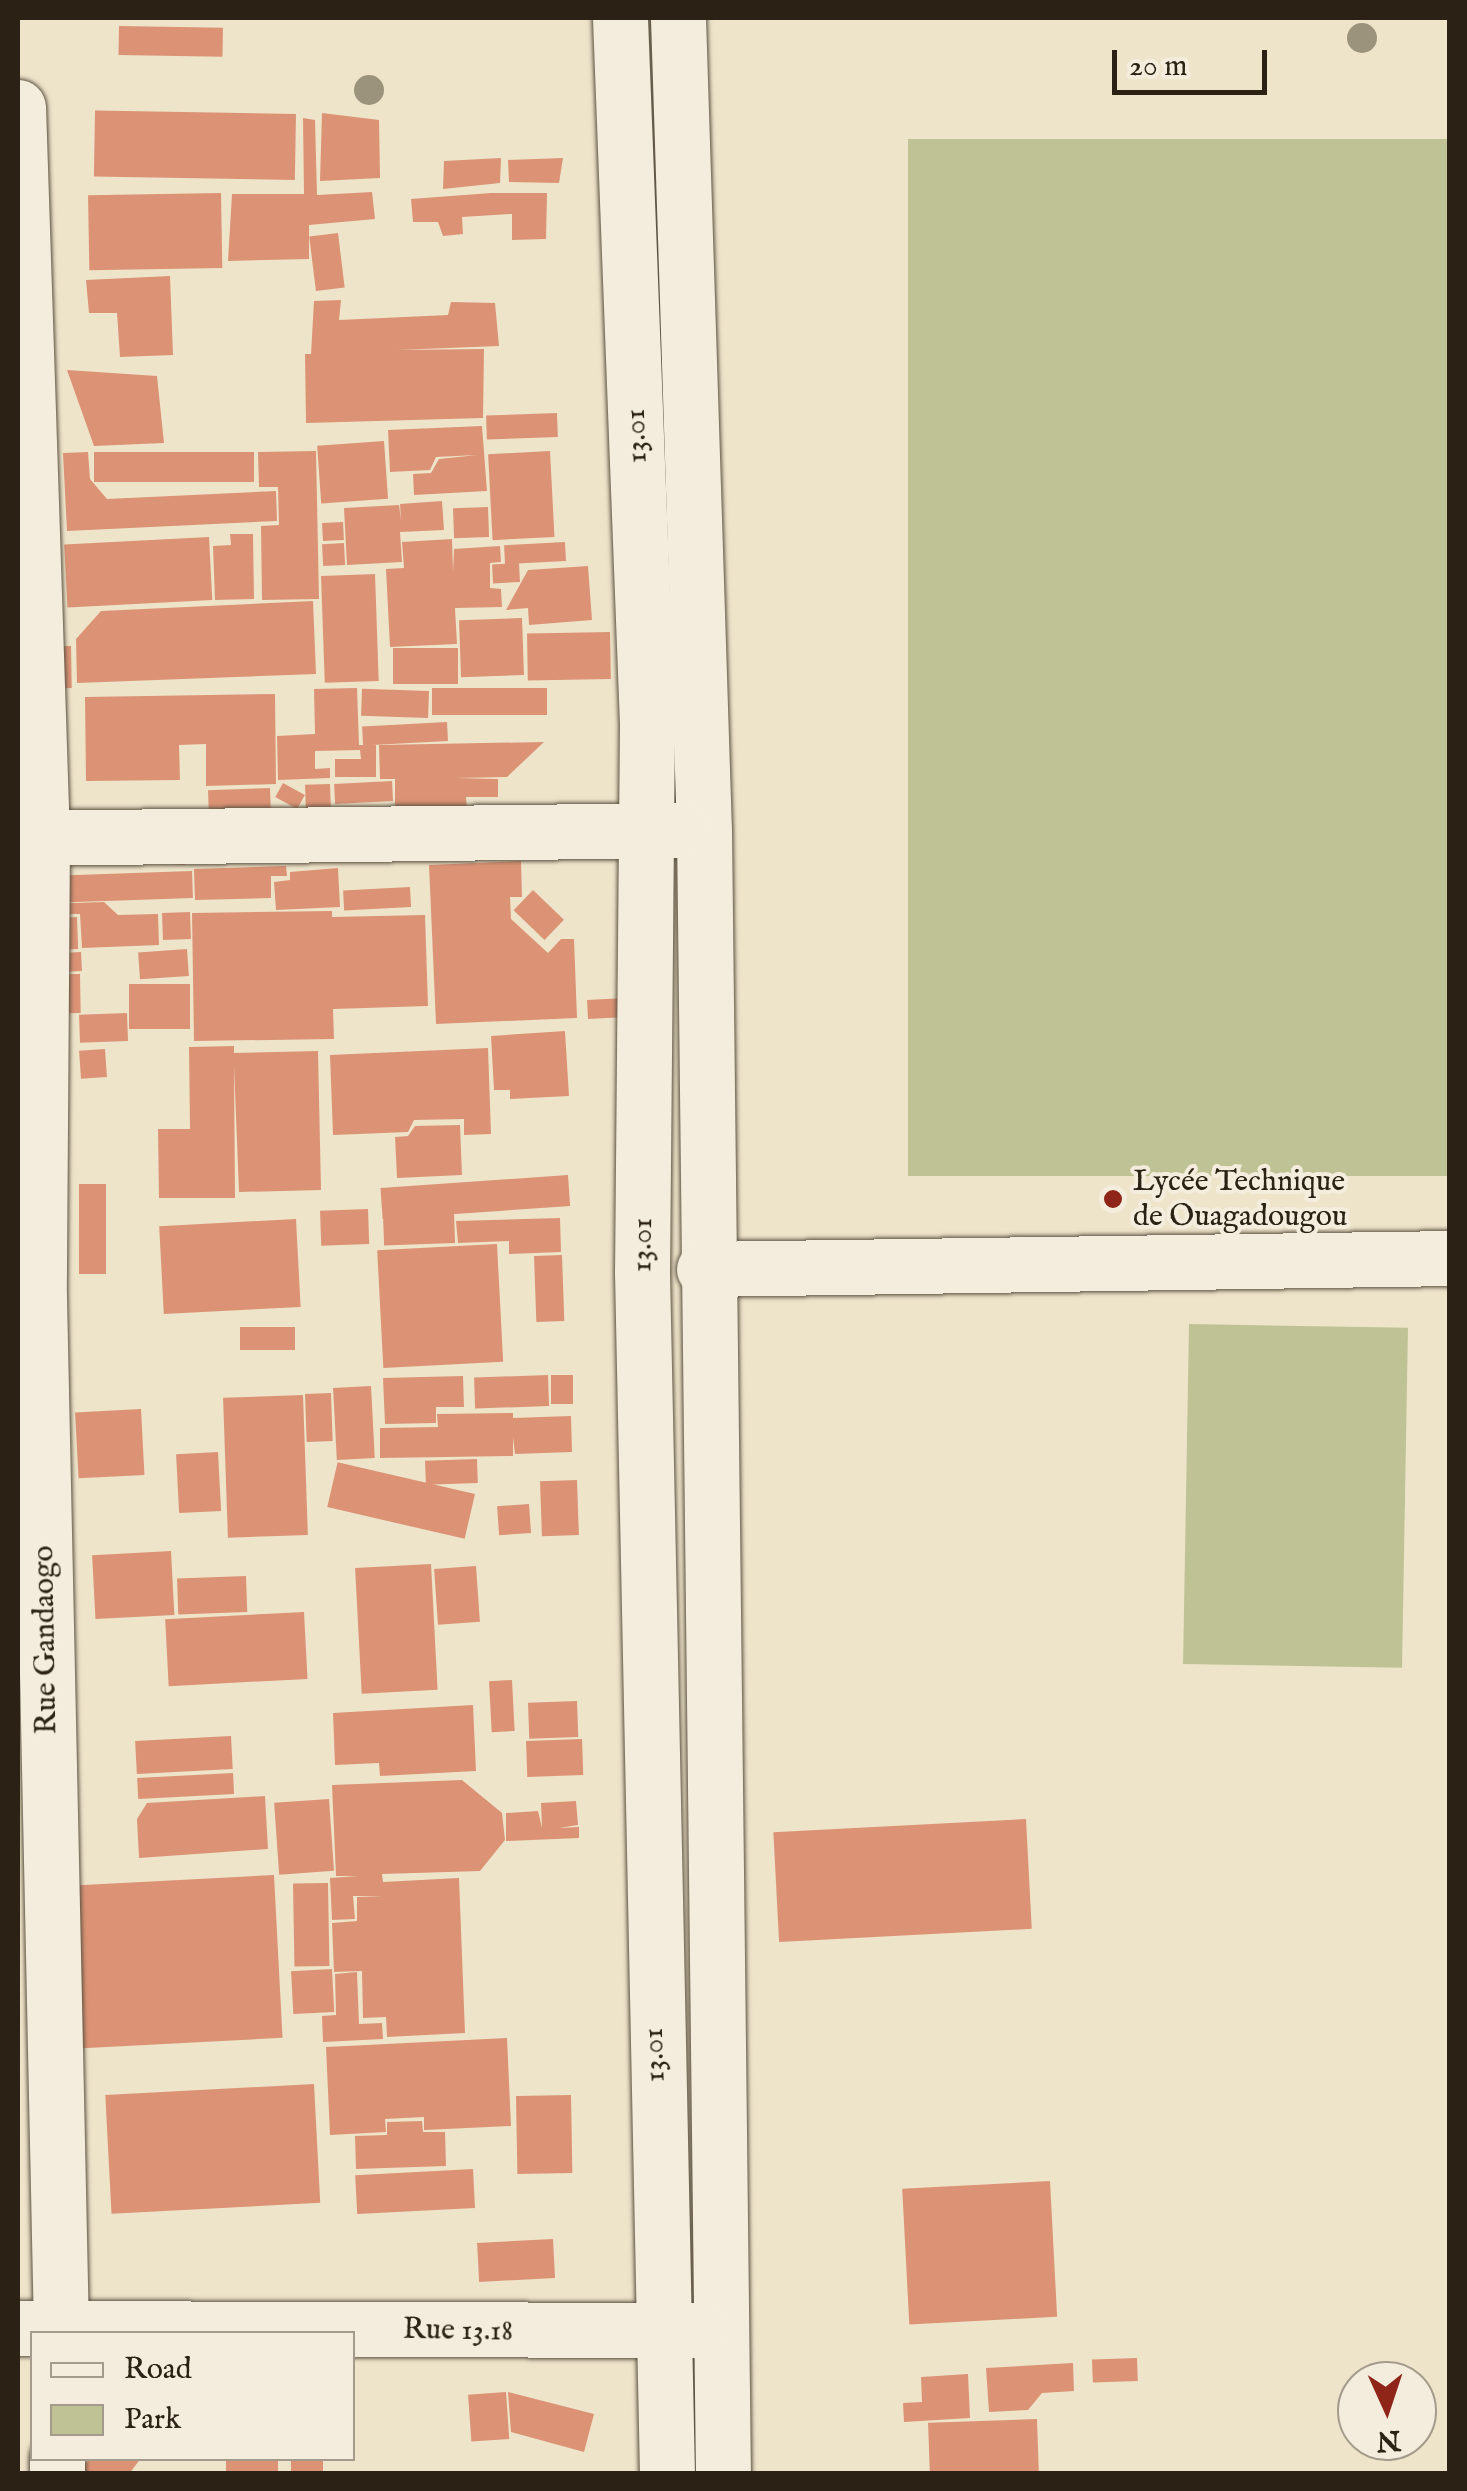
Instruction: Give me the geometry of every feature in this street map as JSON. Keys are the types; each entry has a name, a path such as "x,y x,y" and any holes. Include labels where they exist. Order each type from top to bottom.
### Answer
{"street":[{"name":"13.01","path":"620,18 646,704 642,1312 652,2006 666,2333 667,2474"},
{"name":"13.01","path":"678,18 704,830 704,1269 724,2474"},
{"name":"Rue Gandaogo","path":"18,108 30,838 28,1297 34,1792 46,2330"},
{"path":"30,838 704,830"},
{"path":"704,1269 1450,1258"},
{"name":"Rue 13.18","path":"355,2331 666,2333 719,2329"},
{"name":"Rue 13.18","path":"46,2330 253,2331"}],"green space":[{"path":"908,139 1449,139 1449,1176 908,1176"},
{"path":"1189,1324 1408,1328 1402,1668 1183,1664"}],"building":[{"path":"119,26 223,28 222,57 118,55"},
{"path":"95,110 296,114 295,180 94,176"},
{"path":"322,113 379,120 380,178 320,181"},
{"path":"303,118 315,120 317,195 372,192 375,219 309,225 309,259 228,261 232,194 304,194"},
{"path":"501,158 500,183 443,189 444,161"},
{"path":"563,158 559,183 509,182 508,160"},
{"path":"221,193 222,268 89,270 88,195"},
{"path":"547,193 546,239 512,240 512,214 462,217 463,234 443,236 438,222 413,222 411,199"},
{"path":"338,233 345,288 316,291 309,237"},
{"path":"170,276 173,355 120,357 117,313 89,313 86,280"},
{"path":"341,300 339,320 448,315 451,302 495,303 499,346 397,350 484,349 483,418 306,423 305,354 311,354 314,301"},
{"path":"67,370 157,376 164,443 94,446"},
{"path":"557,413 558,437 487,439 486,415"},
{"path":"482,426 487,491 414,495 413,474 431,473 439,459 477,455 436,457 430,470 390,472 388,430"},
{"path":"384,441 388,499 321,504 317,446"},
{"path":"316,451 319,599 262,600 261,526 279,525 278,487 259,487 258,452"},
{"path":"550,451 555,537 493,540 488,454"},
{"path":"88,452 90,479 107,499 276,491 277,521 67,531 63,453"},
{"path":"94,452 254,452 254,482 94,482"},
{"path":"442,501 444,530 400,532 402,562 347,565 344,508 399,505 401,520 400,504"},
{"path":"488,507 489,537 454,538 453,508"},
{"path":"343,522 344,540 323,541 322,523"},
{"path":"230,534 253,534 254,599 215,600 213,546 231,545"},
{"path":"209,537 212,600 67,608 64,545"},
{"path":"452,539 453,572 454,549 500,546 501,562 490,563 490,588 501,589 502,607 455,608 457,644 390,647 386,569 404,568 402,542"},
{"path":"565,542 566,561 505,564 504,545"},
{"path":"344,543 345,565 323,566 322,544"},
{"path":"519,563 520,582 493,583 492,564"},
{"path":"588,566 592,620 529,625 528,608 506,610 528,570"},
{"path":"375,574 379,681 325,683 321,576"},
{"path":"313,601 316,674 77,683 76,639 101,611"},
{"path":"522,618 524,675 461,677 459,620"},
{"path":"610,632 611,679 528,680 527,633"},
{"path":"47,646 71,646 72,688 48,688"},
{"path":"393,648 458,648 458,684 393,684"},
{"path":"357,688 359,745 376,745 376,777 335,777 335,759 361,759 360,750 315,751 315,769 330,768 330,778 278,780 277,736 315,734 314,689"},
{"path":"432,688 547,688 547,715 432,715"},
{"path":"362,689 429,691 428,718 361,716"},
{"path":"275,694 276,784 206,786 206,744 179,745 180,780 86,781 85,697"},
{"path":"447,722 448,741 363,745 362,726"},
{"path":"544,742 507,777 455,778 498,779 498,797 466,797 467,809 395,809 395,779 380,779 379,745"},
{"path":"392,781 393,801 335,804 334,784"},
{"path":"283,783 305,795 297,809 275,797"},
{"path":"330,784 331,811 306,812 305,785"},
{"path":"270,788 271,818 209,820 208,790"},
{"path":"123,846 186,850 185,865 122,861"},
{"path":"521,861 522,897 510,897 511,919 548,953 561,939 574,939 577,1018 436,1024 429,865"},
{"path":"286,866 287,876 271,876 271,898 195,900 194,869"},
{"path":"338,868 340,907 276,910 274,882 290,880 290,872"},
{"path":"192,871 193,898 62,903 61,876"},
{"path":"410,887 411,907 344,910 343,891"},
{"path":"533,890 564,920 544,940 514,910"},
{"path":"104,902 118,915 158,914 159,945 82,948 80,914 46,914 46,904"},
{"path":"332,911 332,917 425,915 428,1006 333,1009 334,1039 194,1041 192,913"},
{"path":"190,912 191,939 163,940 162,913"},
{"path":"77,917 78,949 38,950 37,918"},
{"path":"187,949 189,976 140,979 138,952"},
{"path":"81,952 82,971 30,974 29,955"},
{"path":"80,974 81,1013 30,1014 29,975"},
{"path":"129,984 190,984 190,1029 129,1029"},
{"path":"625,998 626,1017 588,1019 587,1000"},
{"path":"127,1013 128,1041 80,1043 79,1015"},
{"path":"565,1031 569,1096 510,1099 510,1090 494,1090 491,1036"},
{"path":"234,1046 234,1053 318,1051 321,1190 239,1192 234,1065 235,1198 159,1198 158,1129 190,1129 189,1047"},
{"path":"488,1048 491,1134 464,1135 464,1119 414,1120 408,1132 333,1135 330,1055"},
{"path":"105,1049 107,1077 81,1079 79,1051"},
{"path":"460,1125 462,1175 397,1178 395,1137 408,1136 415,1126"},
{"path":"568,1175 570,1206 383,1219 380,1188"},
{"path":"79,1184 106,1184 106,1274 79,1274"},
{"path":"368,1209 369,1244 321,1246 320,1211"},
{"path":"454,1213 455,1243 384,1245 383,1215"},
{"path":"560,1218 561,1252 509,1254 509,1241 458,1243 456,1221"},
{"path":"296,1219 301,1307 164,1314 159,1226"},
{"path":"497,1244 503,1362 383,1368 377,1250"},
{"path":"562,1255 564,1321 536,1322 534,1256"},
{"path":"240,1327 295,1327 295,1350 240,1350"},
{"path":"548,1375 549,1406 475,1409 474,1378"},
{"path":"551,1375 573,1375 573,1404 551,1404"},
{"path":"463,1376 464,1407 436,1407 436,1423 385,1424 383,1378"},
{"path":"371,1386 375,1458 337,1460 333,1388"},
{"path":"331,1393 333,1441 307,1442 305,1394"},
{"path":"303,1395 308,1535 228,1538 223,1398"},
{"path":"141,1409 144,1475 79,1478 75,1412"},
{"path":"513,1413 513,1418 571,1416 572,1452 515,1454 513,1437 513,1456 380,1458 380,1428 438,1427 437,1414"},
{"path":"218,1452 221,1511 179,1513 176,1454"},
{"path":"477,1459 478,1483 426,1485 425,1461"},
{"path":"338,1462 475,1494 465,1539 327,1507"},
{"path":"577,1480 579,1535 542,1536 540,1481"},
{"path":"529,1504 531,1533 499,1535 497,1506"},
{"path":"171,1551 174,1615 95,1619 92,1555"},
{"path":"431,1564 438,1690 362,1694 355,1568"},
{"path":"476,1566 480,1622 438,1625 434,1569"},
{"path":"246,1576 247,1612 178,1614 177,1578"},
{"path":"304,1612 308,1679 169,1686 165,1619"},
{"path":"512,1680 515,1731 492,1732 489,1681"},
{"path":"577,1701 578,1737 529,1739 528,1703"},
{"path":"473,1705 476,1771 380,1776 379,1763 335,1765 333,1713"},
{"path":"231,1736 233,1769 137,1774 135,1741"},
{"path":"582,1739 583,1775 527,1777 526,1741"},
{"path":"233,1773 234,1794 138,1799 137,1778"},
{"path":"462,1780 502,1813 505,1840 480,1871 382,1874 383,1882 459,1878 465,2033 387,2037 386,2017 363,2018 362,1971 334,1972 332,1923 357,1921 357,1897 384,1896 353,1896 355,1919 332,1920 330,1878 358,1876 336,1876 332,1785"},
{"path":"265,1796 268,1849 139,1858 137,1819 147,1803"},
{"path":"329,1799 334,1871 279,1875 274,1803"},
{"path":"576,1801 578,1825 559,1828 579,1827 579,1838 506,1841 506,1813 538,1811 542,1828 541,1803"},
{"path":"1026,1819 1032,1929 779,1942 773,1832"},
{"path":"274,1875 283,2038 78,2049 69,1886"},
{"path":"328,1883 329,1966 294,1967 293,1884"},
{"path":"332,1969 334,2012 293,2014 291,1971"},
{"path":"357,1972 359,2024 382,2023 383,2039 323,2042 322,2016 336,2015 335,1974"},
{"path":"507,2038 511,2126 424,2130 424,2117 385,2119 386,2132 330,2135 326,2047"},
{"path":"314,2084 320,2203 112,2214 105,2095"},
{"path":"571,2095 572,2173 517,2174 516,2096"},
{"path":"422,2121 423,2132 445,2132 446,2166 356,2169 355,2136 387,2135 387,2122"},
{"path":"473,2169 475,2208 357,2214 355,2175"},
{"path":"1050,2181 1057,2317 909,2325 902,2189"},
{"path":"553,2239 555,2278 479,2282 477,2243"},
{"path":"1137,2358 1138,2381 1093,2383 1092,2360"},
{"path":"1073,2363 1074,2391 1042,2393 1028,2410 989,2412 986,2368"},
{"path":"968,2374 970,2418 904,2422 903,2403 922,2402 921,2377"},
{"path":"506,2392 509,2439 471,2442 468,2395"},
{"path":"508,2392 594,2414 584,2452 511,2432"},
{"path":"1037,2419 1039,2474 930,2474 928,2423"},
{"path":"88,2461 139,2461 129,2474 75,2474"},
{"path":"226,2461 278,2461 278,2474 226,2474"},
{"path":"291,2461 323,2461 323,2474 291,2474"}],"place":[{"name":"Lycée Technique de Ouagadougou","path":"1113,1199"}]}
